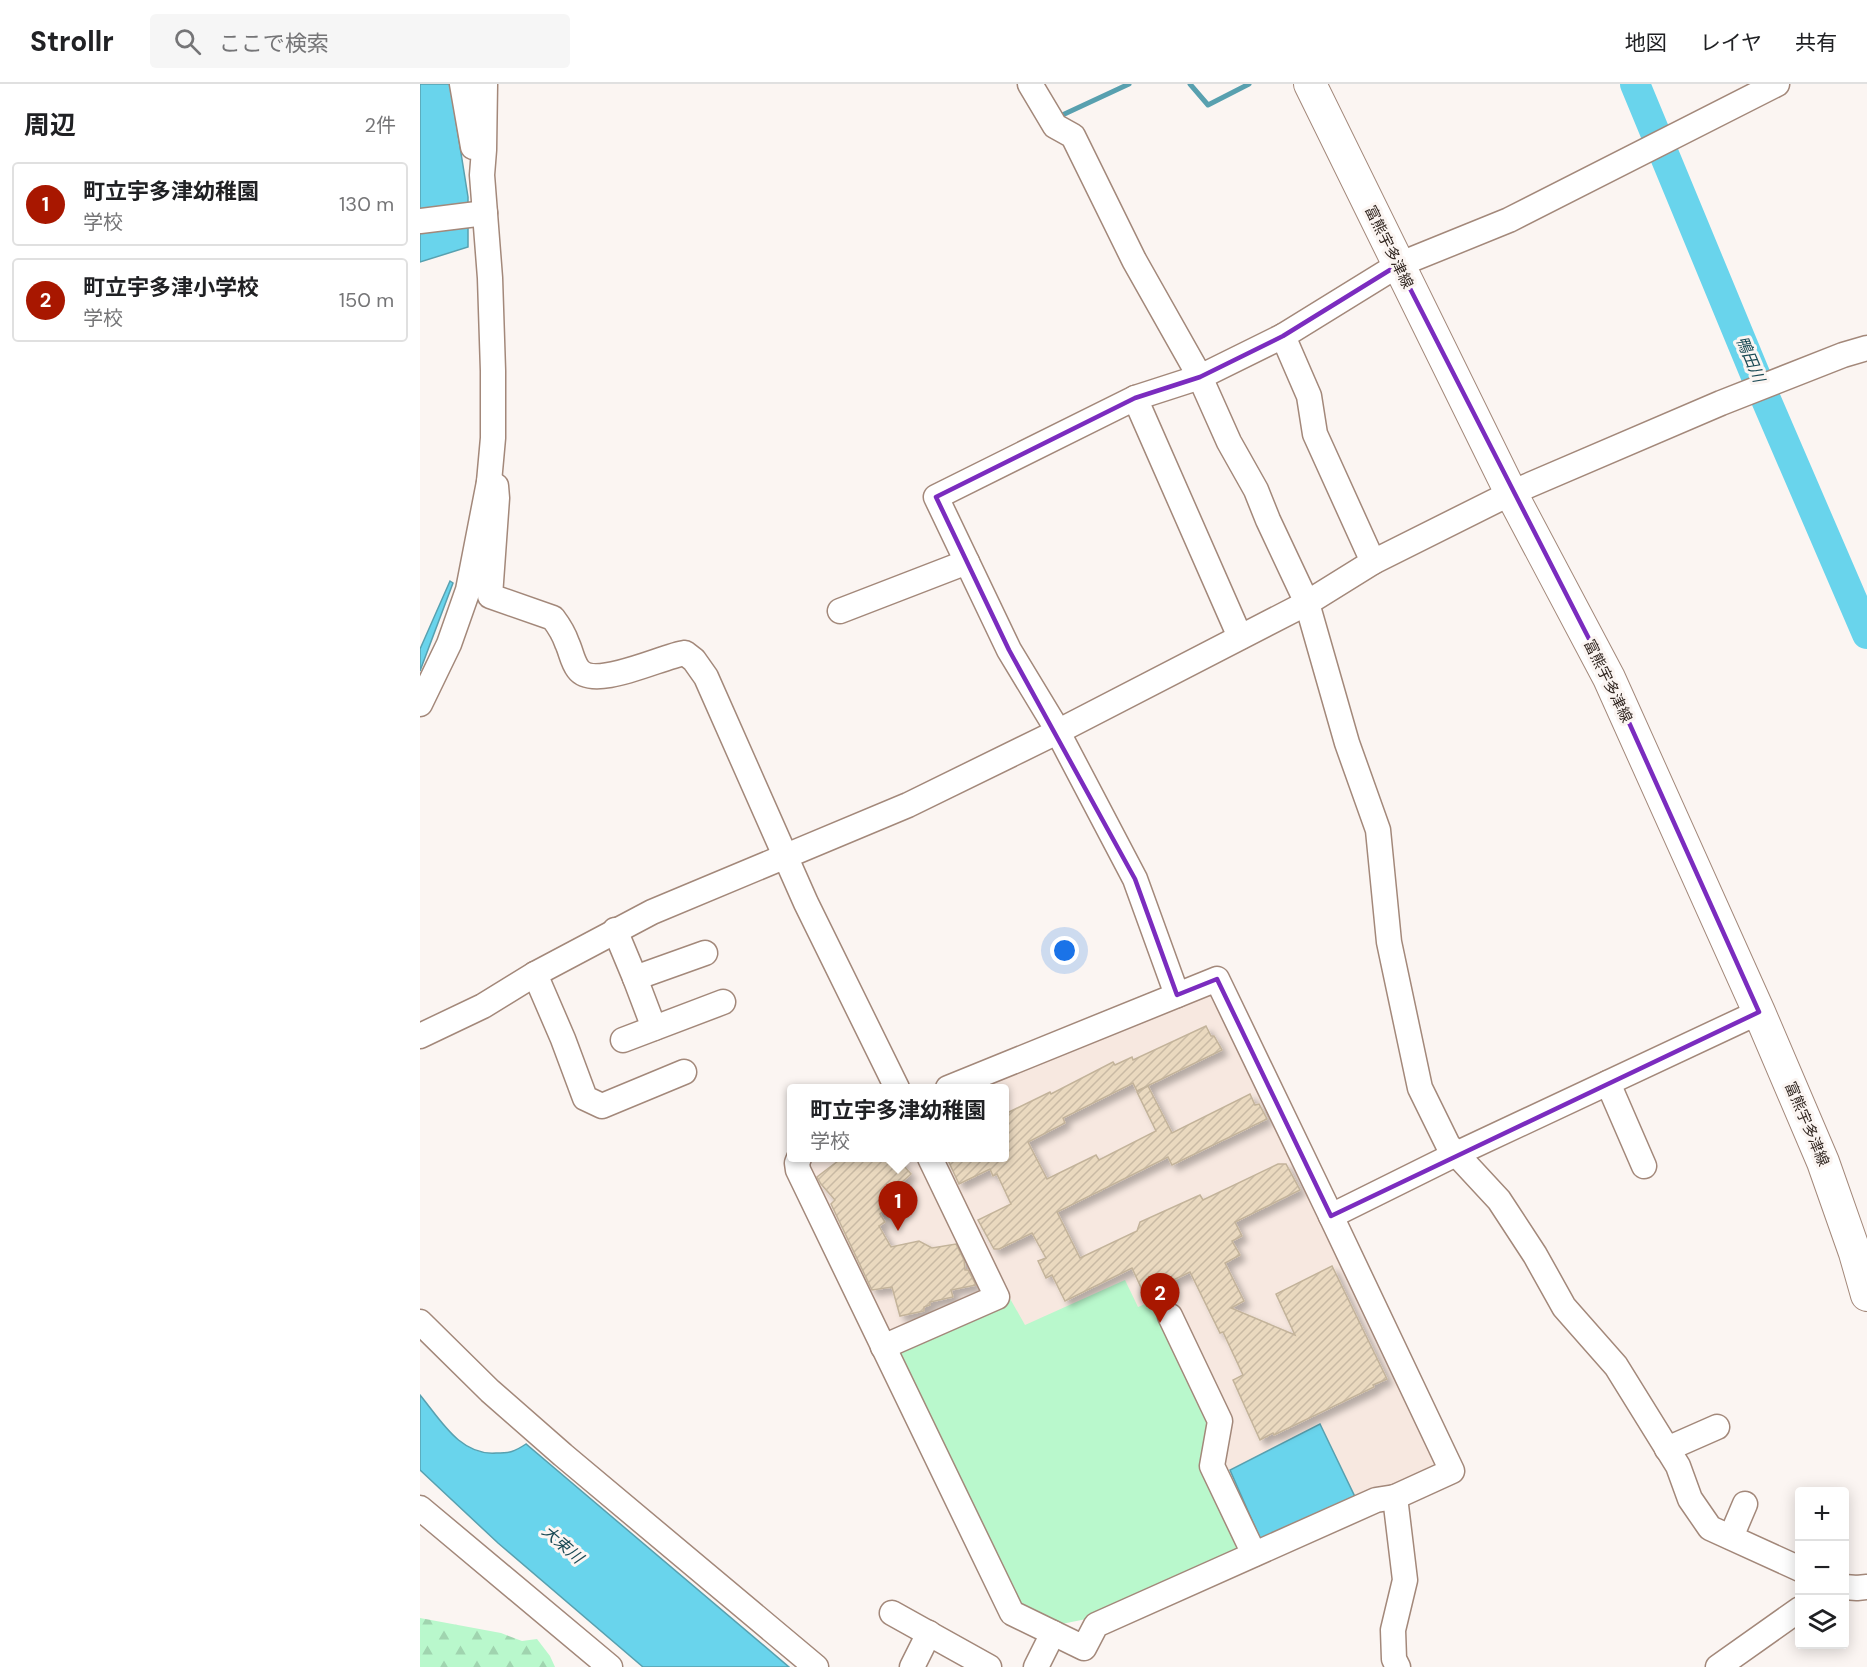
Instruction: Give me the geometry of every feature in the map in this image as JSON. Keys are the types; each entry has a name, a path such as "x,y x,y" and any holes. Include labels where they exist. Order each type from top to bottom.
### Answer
{"main road":[{"name":"富熊宇多津線","path":"1310,84 1511,493 1609,678 1759,1012 1823,1162 1867,1295"}],"street":[{"path":"462,84 474,152 482,175"},
{"path":"420,704 449,645 468,590 489,482 493,438 493,371 490,278 481,214 485,84"},
{"path":"1030,84 1055,126 1073,136 1134,260 1200,377 1229,442 1257,490 1268,520 1306,603 1347,743 1378,830 1389,942 1420,1088 1448,1145 1499,1200 1564,1307 1616,1366 1678,1466 1690,1499 1710,1528 1795,1567"},
{"path":"1177,995 1136,879 1057,732 1009,650 936,497 1135,398 1200,377 1283,336 1398,265 1509,220 1777,84"},
{"path":"420,221 481,214"},
{"path":"1283,336 1309,396 1315,434 1373,562"},
{"path":"420,1036 483,1006 535,974 652,912 908,805 1057,732 1306,603 1373,562 1511,493 1721,403 1843,355 1867,348"},
{"path":"1135,398 1240,637"},
{"path":"489,482 496,486 497,498 490,596 554,618 582,674 591,677 630,671 685,653 694,660 706,677 785,856 895,1084"},
{"path":"840,611 967,562"},
{"path":"615,930 654,1028"},
{"path":"635,978 705,953"},
{"path":"535,974 585,1098 602,1106 684,1072"},
{"path":"797,1162 798,1170 1012,1613 1084,1648 1096,1625 1376,1500 1395,1497 1452,1471 1217,979 960,1084"},
{"path":"623,1040 723,1002"},
{"path":"1331,1216 1456,1154 1759,1012"},
{"path":"1608,1083 1644,1166"},
{"path":"883,1347 997,1297 932,1162"},
{"path":"1170,1316 1220,1421 1212,1466 1254,1554"},
{"path":"420,1322 490,1391 816,1667"},
{"path":"1667,1449 1717,1427"},
{"path":"1395,1497 1405,1580 1393,1630 1394,1659 1398,1667"},
{"path":"1731,1537 1745,1504"},
{"path":"420,1508 610,1667"},
{"path":"1849,1587 1867,1587"},
{"path":"892,1612 989,1667"},
{"path":"1718,1667 1795,1613"},
{"path":"912,1667 929,1633"},
{"path":"1036,1667 1053,1633"}],"highlighted area":[{"path":"1398,265 1609,678 1759,1012 1331,1216 1217,979 1177,995 1135,879 1009,650 936,497 1135,398 1200,377 1283,336"}],"shaded area":[{"path":"1206,990 1213,991 1435,1459 1432,1470 1091,1618 1008,1295 947,1162 1009,1162 1009,1084 989,1084"},
{"path":"806,1162 928,1162 990,1294 887,1338 804,1167"}],"green space":[{"path":"1125,1280 1138,1307 1152,1301 1210,1420 1244,1551 1091,1618 1052,1626 1018,1608 892,1351 1008,1295 1025,1325"},
{"path":"420,1618 501,1633 522,1641 537,1639 555,1667 420,1667"}],"water":[{"path":"420,84 450,84 468,197 468,247 420,262"},
{"path":"450,581 453,583 420,671 420,649"},
{"name":"大束川","path":"420,1395 443,1425 472,1449 505,1453 526,1444 789,1667 643,1667 498,1543 420,1470"},
{"path":"1320,1424 1357,1501 1262,1543 1230,1470"}],"building":[{"path":"1206,1026 1222,1050 1137,1091 1133,1083 1063,1118 1065,1123 1028,1142 1047,1179 1096,1155 1099,1160 1156,1131 1137,1092 1148,1086 1172,1133 1250,1094 1255,1105 1259,1104 1267,1119 1172,1165 1168,1157 1057,1212 1080,1258 1137,1231 1140,1222 1200,1195 1203,1200 1278,1164 1286,1164 1300,1190 1235,1222 1242,1236 1232,1241 1240,1255 1225,1263 1244,1301 1231,1308 1295,1335 1276,1294 1332,1266 1387,1379 1260,1440 1233,1380 1243,1375 1223,1332 1220,1333 1190,1272 1144,1294 1132,1268 1065,1301 1052,1275 1046,1278 1038,1261 1046,1258 1032,1233 999,1249 994,1249 978,1220 1011,1204 997,1174 993,1176 990,1169 959,1184 949,1162 1009,1162 1009,1112 1050,1092 1051,1094 1113,1062 1115,1065 1132,1057 1133,1060"},
{"path":"837,1162 900,1162 911,1174 892,1191 893,1203 880,1214 885,1222 879,1226 891,1247 919,1241 932,1248 956,1244 964,1260 965,1270 968,1270 976,1285 951,1290 953,1297 930,1302 930,1305 924,1307 924,1311 900,1316 892,1287 872,1290 831,1204 835,1200 817,1177"}],"waterway":[{"path":"1058,117 1129,84"},
{"path":"1190,84 1208,105 1249,84"},
{"name":"鴨田川","path":"1635,84 1755,374 1867,634"}],"place":[{"name":"町立宇多津幼稚園","path":"898,1231"},
{"name":"町立宇多津小学校","path":"1160,1323"}]}
